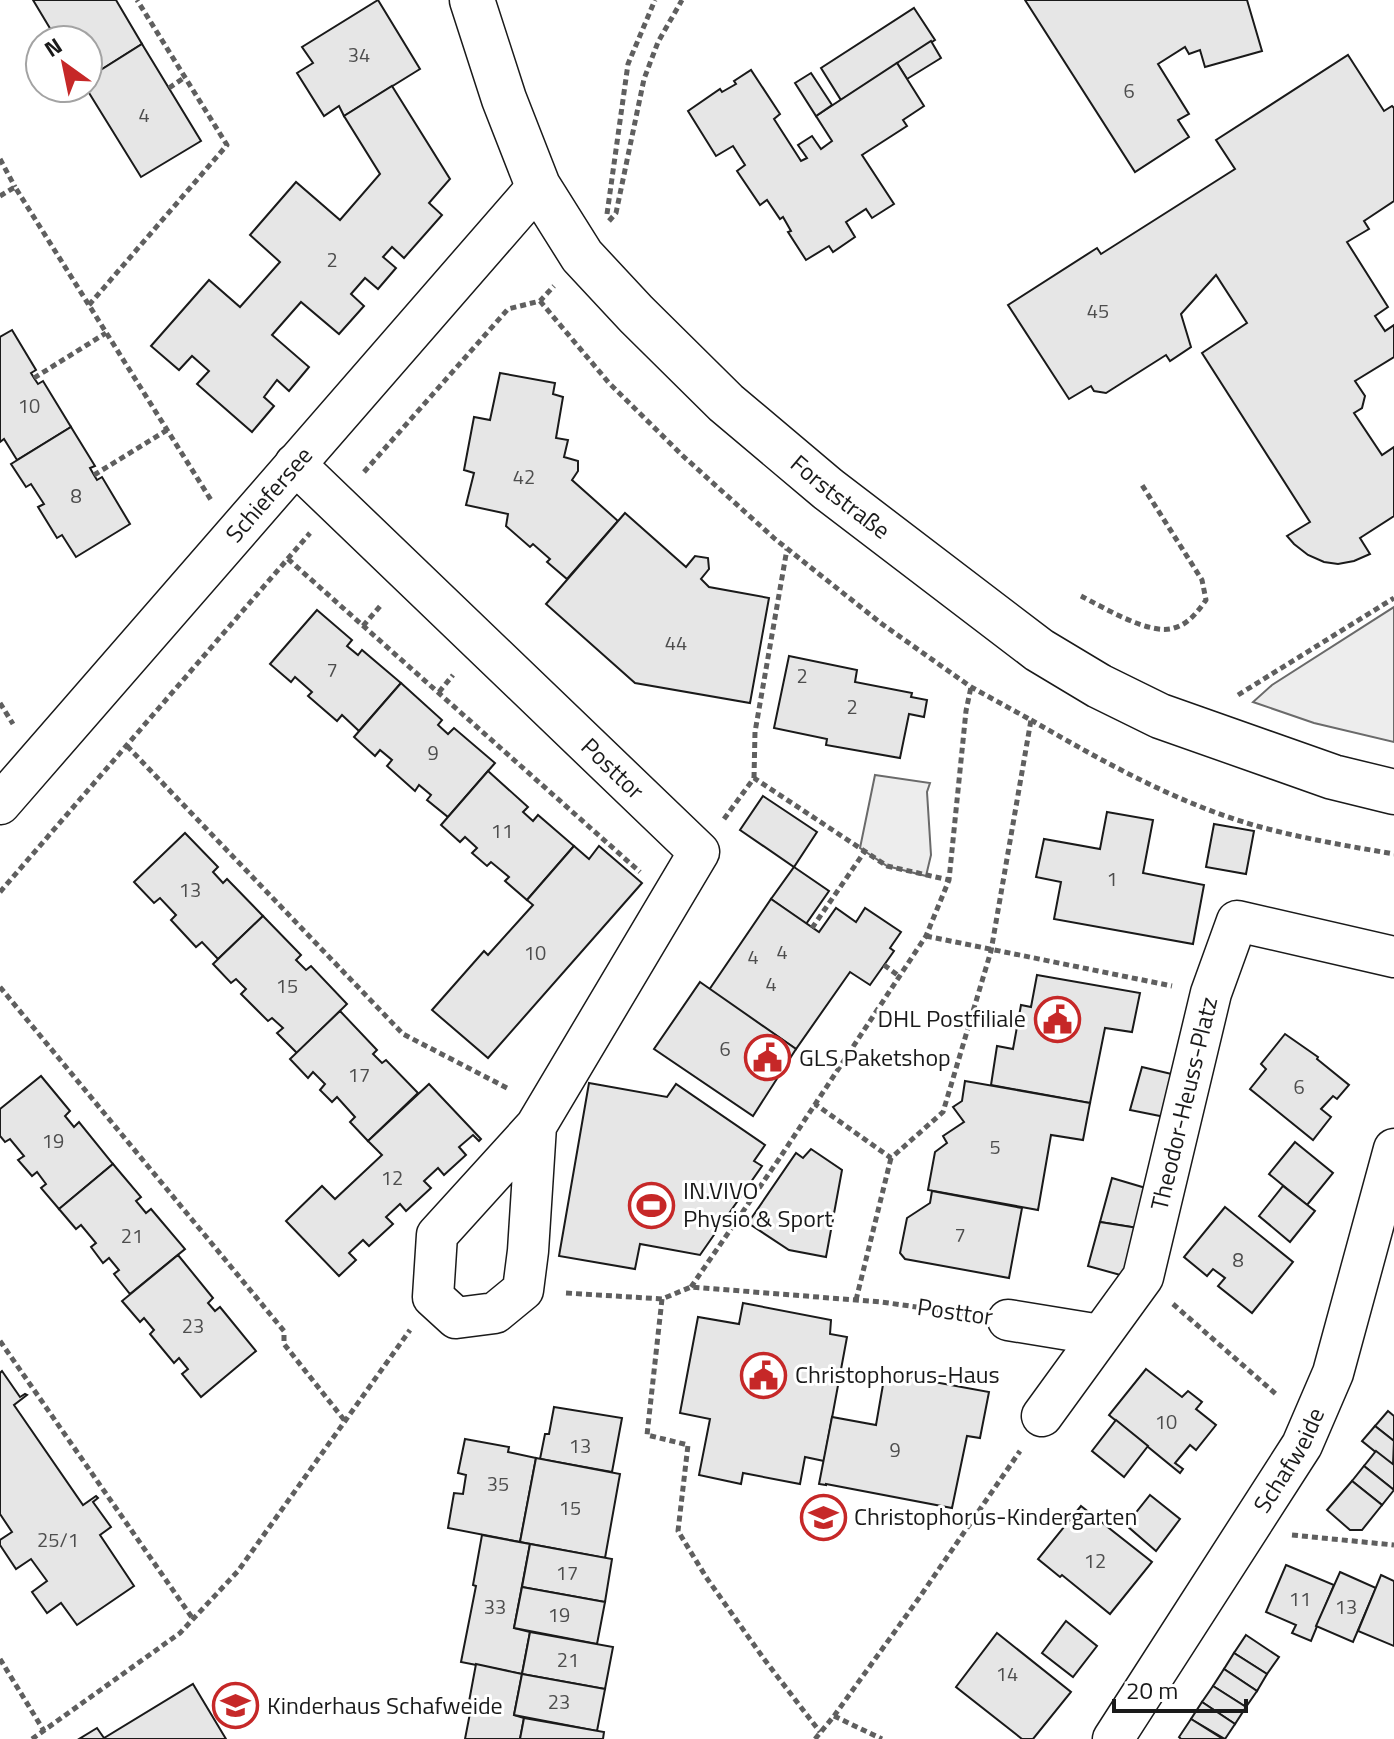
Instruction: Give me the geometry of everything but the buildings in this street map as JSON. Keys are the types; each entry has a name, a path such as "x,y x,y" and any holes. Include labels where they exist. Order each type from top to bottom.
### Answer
{"street":[{"name":"Forststraße","path":"472,0 504,99 538,186 582,256 726,403 828,489 1039,650 1099,686 1185,725 1333,777 1394,792"},
{"name":"Schiefersee","path":"0,804 538,186"},
{"name":"Posttor","path":"295,464 699,852"},
{"path":"541,1117 523,1290 495,1313 456,1318 433,1297 437,1235 541,1117 699,852"},
{"name":"Theodor-Heuss-Platz","path":"1042,1416 1143,1277 1211,993 1237,921 1394,957"},
{"name":"Schafweide","path":"1113,1739 1302,1445 1333,1373 1394,1149"},
{"path":"1008,1320 1100,1335"}],"path":[{"path":"89,305 227,145 137,0"},
{"path":"582,256 608,212 628,64 655,0"},
{"path":"0,892 508,309 540,301 616,213 644,79 658,42 682,0"},
{"path":"169,88 185,77"},
{"path":"0,159 233,536"},
{"path":"0,196 15,187"},
{"path":"540,301 609,383 672,446 787,549 882,624 971,687 1110,765 1237,820 1311,839 1394,854"},
{"path":"34,378 106,333"},
{"path":"94,475 167,430"},
{"path":"1081,596 1150,628 1173,629 1193,618 1206,600 1202,580 1142,485"},
{"path":"699,852 754,778 755,732 787,549"},
{"path":"288,559 671,899"},
{"path":"1185,725 1394,598"},
{"path":"691,1287 926,936 949,880 971,687"},
{"path":"856,1300 891,1158 943,1112 991,951 1031,720"},
{"path":"127,746 403,1034 541,1117"},
{"path":"754,778 887,866 949,880"},
{"path":"812,928 865,851"},
{"path":"926,936 1211,993"},
{"path":"884,965 899,976"},
{"path":"0,987 284,1331 284,1344 345,1421"},
{"path":"815,1104 891,1158"},
{"name":"Posttor","path":"523,1290 662,1299 691,1287 881,1302 1008,1320"},
{"path":"32,1739 180,1633 238,1571 433,1297"},
{"path":"662,1299 647,1435 688,1445 678,1531 706,1577 820,1732"},
{"path":"1190,1320 1311,1425"},
{"path":"0,1341 193,1619"},
{"path":"815,1739 992,1492"},
{"path":"1322,1537 1394,1545"},
{"path":"0,1659 44,1731"},
{"path":"834,1716 882,1739"}],"shaded area":[{"path":"1394,607 1394,742 1314,723 1253,702 1272,685"},
{"path":"875,775 930,783 927,792 931,855 926,876 887,866 860,848"}],"place":[{"name":"DHL Postfiliale","path":"1057,1019"},
{"name":"GLS Paketshop","path":"768,1058"},
{"name":"IN.VIVO Physio & Sport","path":"652,1205"},
{"name":"Christophorus-Haus","path":"764,1375"},
{"name":"Christophorus-Kindergarten","path":"823,1517"},
{"name":"Kinderhaus Schafweide","path":"236,1706"}]}
